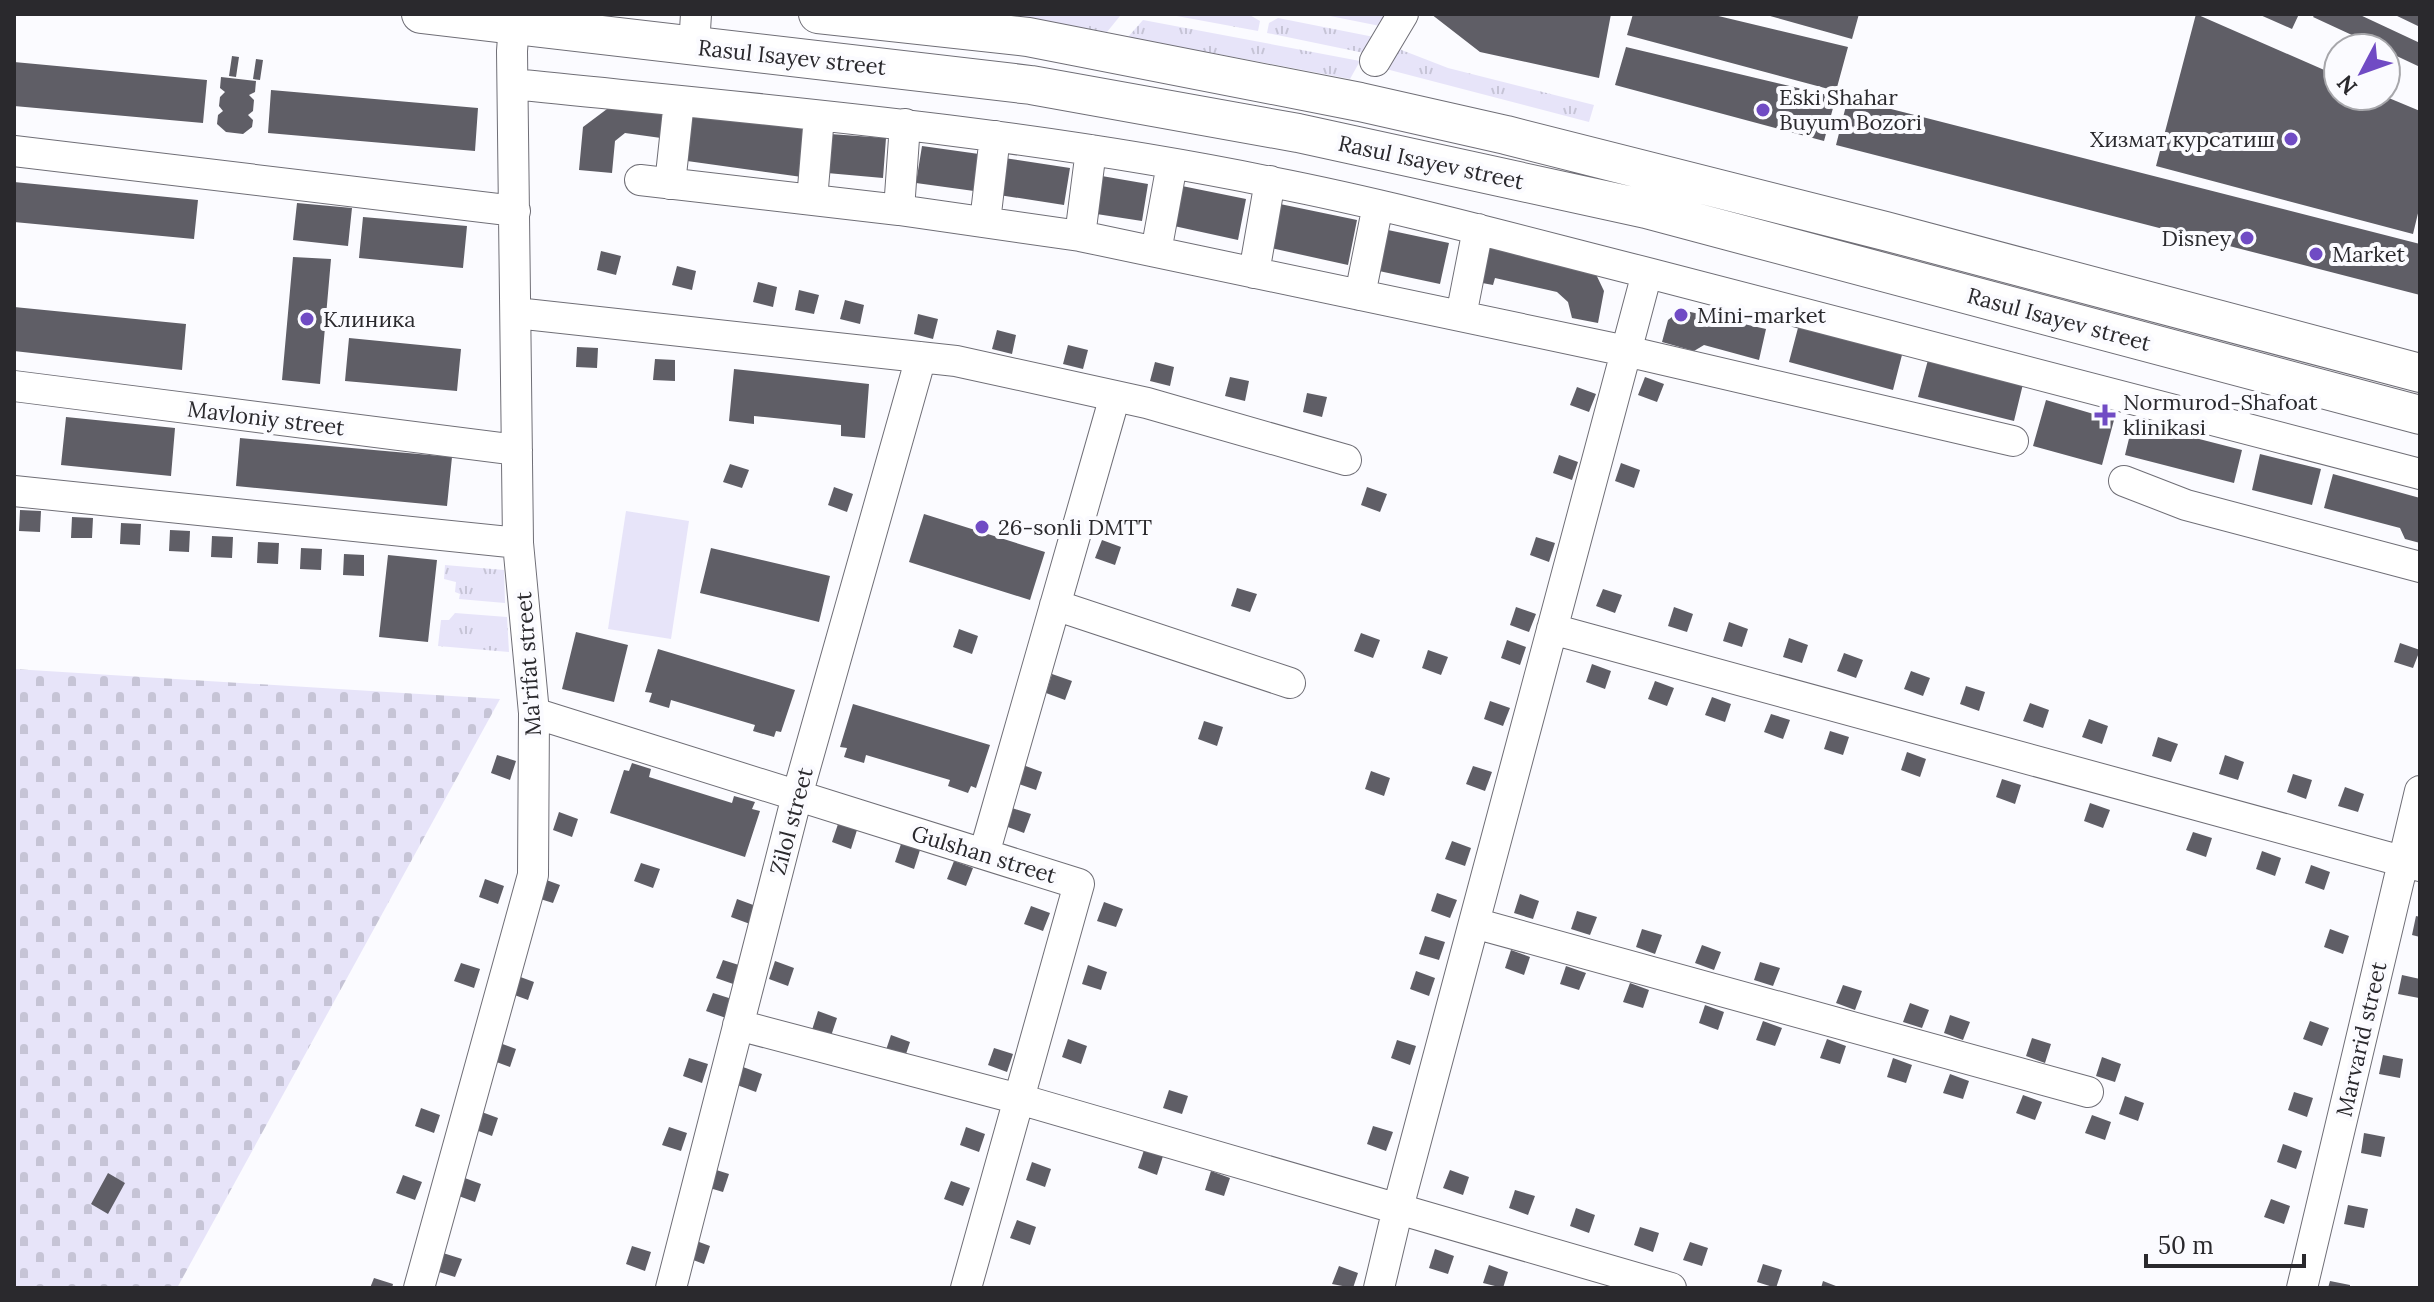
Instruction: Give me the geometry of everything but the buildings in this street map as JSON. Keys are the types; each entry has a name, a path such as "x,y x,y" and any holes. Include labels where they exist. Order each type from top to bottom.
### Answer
{"main road":[{"name":"Rasul Isayev street","path":"421,14 514,24 695,30 1119,99 1313,136 1646,209 2420,415"},
{"name":"Rasul Isayev street","path":"818,14 1028,37 1360,102 1506,135 1885,231 2420,373"}],"street":[{"path":"1375,61 1403,14"},
{"name":"Ma'rifat street","path":"419,1288 533,875 534,713 518,543 514,24"},
{"path":"513,84 905,124 1091,150 1270,181 1478,229 1961,352 2420,474"},
{"path":"670,184 679,101"},
{"path":"812,200 819,116"},
{"path":"899,210 905,124"},
{"path":"985,222 995,136"},
{"path":"1080,236 1091,150"},
{"path":"14,151 515,211"},
{"path":"1156,252 1172,164"},
{"path":"640,180 899,210 1080,236 1626,351 2013,441"},
{"path":"1254,273 1270,181"},
{"path":"1360,295 1378,205"},
{"path":"1461,316 1478,229"},
{"path":"1379,1288 1647,273"},
{"path":"516,313 956,361 1115,396 1346,460"},
{"name":"Zilol street","path":"671,1288 797,796 921,357"},
{"name":"Mavloniy street","path":"14,386 517,450"},
{"path":"984,854 1115,396"},
{"path":"2124,481 2186,505 2420,567"},
{"path":"14,491 518,543"},
{"path":"1055,605 1290,683"},
{"path":"1552,629 2412,864"},
{"name":"Gulshan street","path":"534,713 1079,884 966,1288"},
{"name":"Marvarid street","path":"2302,1288 2412,864 2420,791"},
{"path":"1474,923 2088,1092"},
{"path":"738,1025 1019,1099 1671,1288"}],"green space":[{"path":"1006,14 1110,14 1120,16 1107,32"},
{"path":"1166,14 1248,14 1260,21 1258,31"},
{"path":"1320,14 1382,14 1386,15 1380,26"},
{"path":"1278,18 1374,37 1364,53 1267,33 1269,23"},
{"path":"1143,20 1360,61 1350,79 1128,37"},
{"path":"1399,49 1448,68 1594,105 1589,122 1386,69"},
{"path":"626,511 689,521 671,639 608,629"},
{"path":"445,565 504,570 505,603 459,599 460,594 455,592 456,582 444,579"},
{"path":"455,613 507,617 509,652 438,646 441,620 449,620"},
{"path":"14,669 500,699 177,1288 14,1288"}],"place":[{"name":"Eski Shahar Buyum Bozori","path":"1763,110"},
{"name":"Хизмат курсатиш","path":"2291,139"},
{"name":"Disney","path":"2247,238"},
{"name":"Market","path":"2316,254"},
{"name":"Mini-market","path":"1681,315"},
{"name":"Клиника","path":"307,319"},
{"name":"Normurod-Shafoat klinikasi","path":"2105,415"},
{"name":"26-sonli DMTT","path":"982,527"}]}
